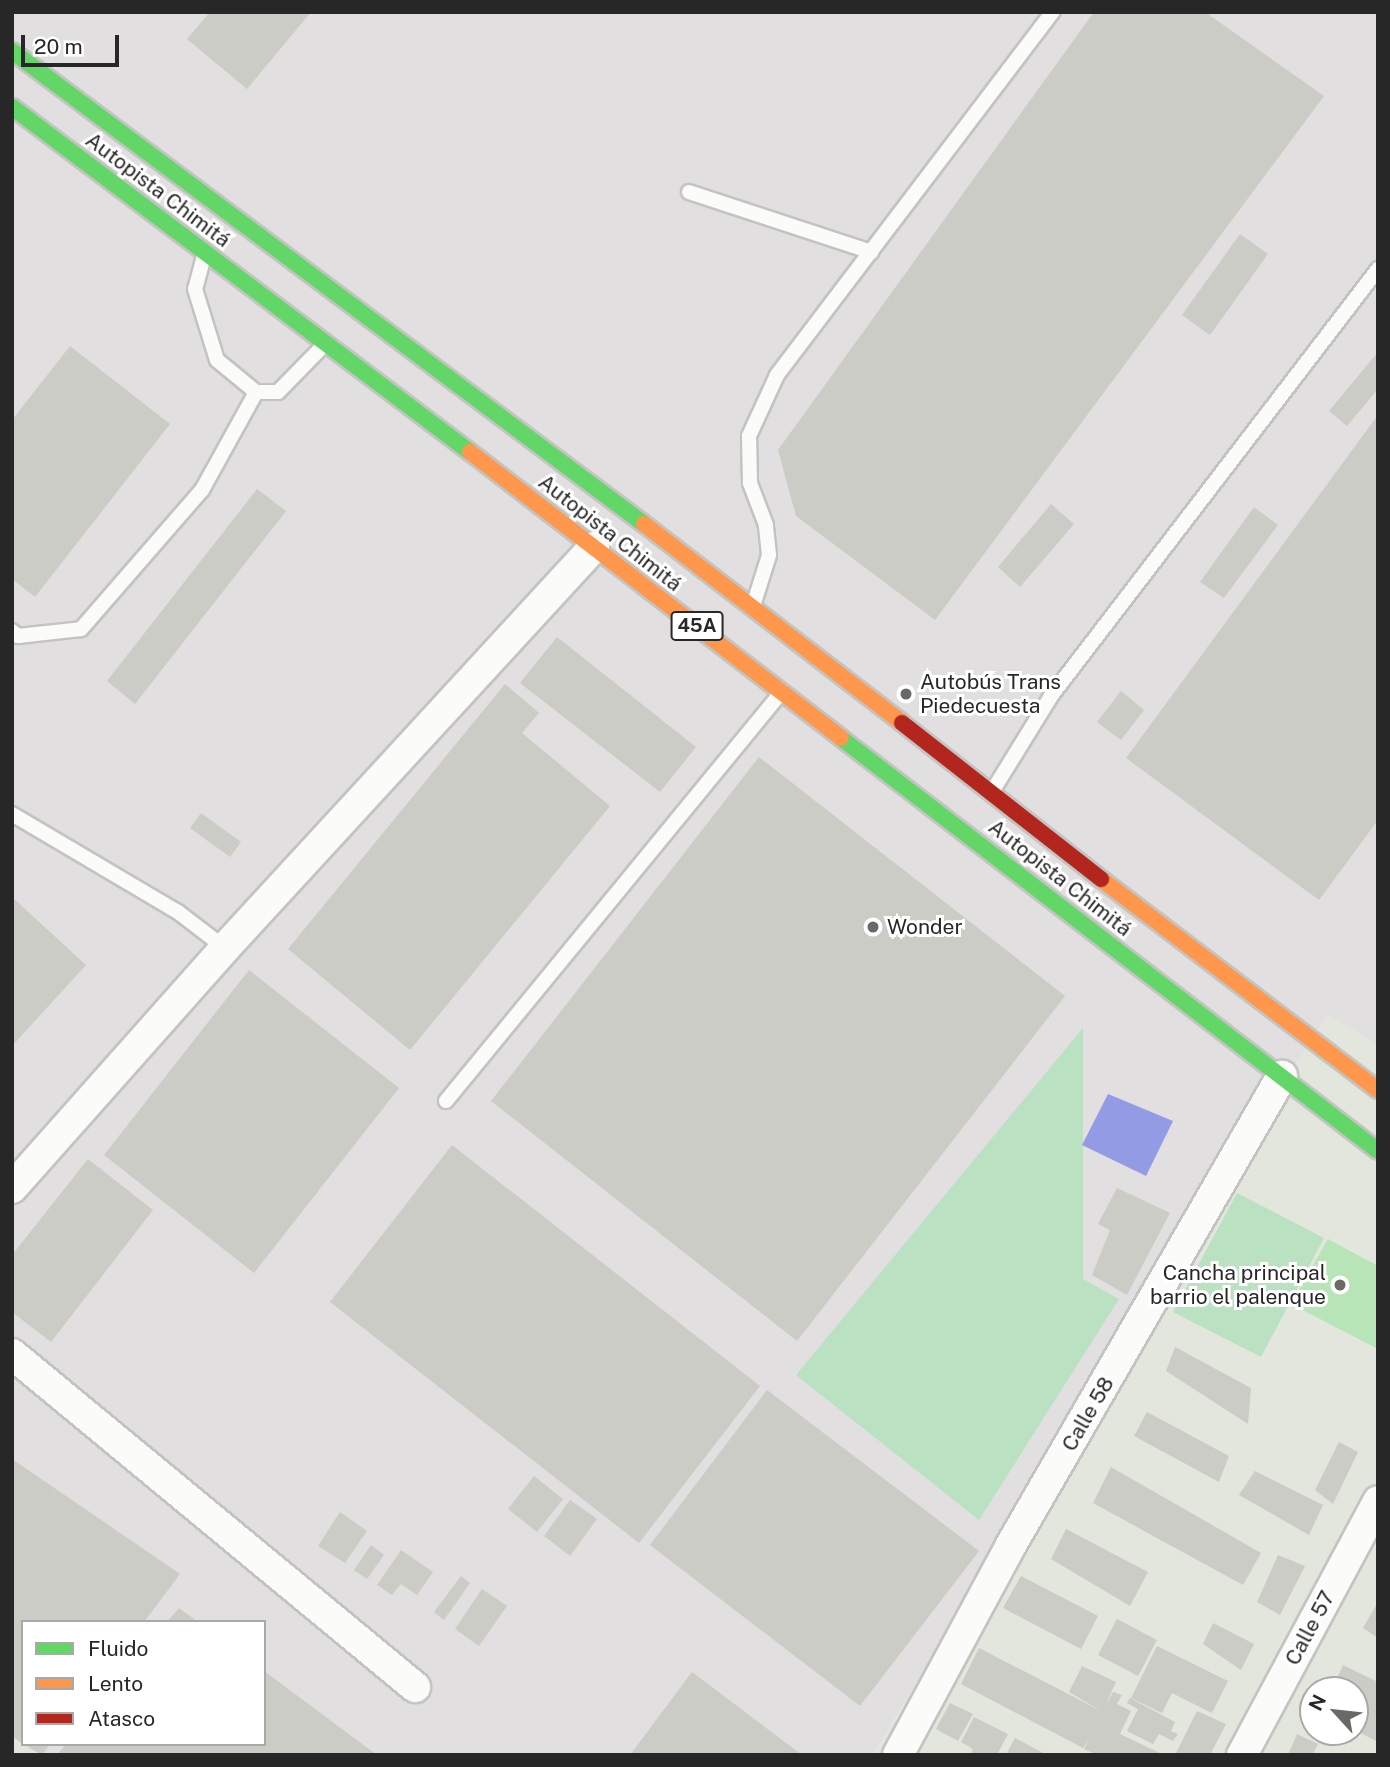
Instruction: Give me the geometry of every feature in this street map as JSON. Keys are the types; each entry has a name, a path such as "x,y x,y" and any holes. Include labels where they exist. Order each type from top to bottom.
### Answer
{"highway":[{"name":"Autopista Chimitá","path":"12,51 753,606 992,790 1182,943 1378,1090"},
{"name":"Autopista Chimitá","path":"12,107 326,342 1378,1151"}],"street":[{"path":"12,1188 225,948 594,547"},
{"name":"Calle 58","path":"898,1755 1011,1545 1282,1076"},
{"path":"12,1354 415,1687"},
{"name":"Calle 57","path":"1242,1755 1378,1501"}],"lane":[{"path":"753,606 769,555 766,525 750,483 749,436 777,375 1053,12"},
{"path":"689,192 871,252"},
{"path":"205,252 195,289 217,360 256,392 278,392 326,342"},
{"path":"992,790 1051,696 1378,269"},
{"path":"12,631 18,636 81,629 202,490 256,392"},
{"path":"446,1101 782,691"},
{"path":"12,814 178,912 225,948"}],"shaded area":[{"path":"12,12 1378,12 1378,1044 1328,1015 1262,1114 872,1755 40,1755 29,1746 266,1746 266,1620 21,1620 12,1733"}],"green space":[{"path":"1083,1028 1083,1279 1119,1299 979,1520 796,1375"},
{"path":"1237,1193 1324,1238 1261,1357 1173,1312"},
{"name":"Cancha principal barrio el palenque","path":"1328,1239 1378,1266 1378,1349 1291,1304"}],"water":[{"path":"1108,1094 1173,1121 1146,1176 1082,1145"}],"building":[{"path":"210,12 311,12 247,89 187,39"},
{"path":"1094,12 1205,12 1324,96 935,620 796,516 778,450"},
{"path":"1240,234 1268,254 1210,335 1182,315"},
{"path":"70,346 170,424 35,597 12,579 12,420"},
{"path":"1378,352 1378,389 1347,426 1329,411"},
{"path":"1378,415 1378,820 1319,900 1126,758"},
{"path":"257,489 286,511 135,704 107,681"},
{"path":"1051,504 1074,524 1020,587 998,567"},
{"path":"1254,507 1278,525 1224,598 1200,582"},
{"path":"557,637 696,747 660,792 520,683"},
{"path":"505,684 539,713 522,733 610,806 410,1050 288,949"},
{"path":"1121,691 1144,710 1121,740 1097,722"},
{"path":"759,757 1065,996 797,1341 491,1101"},
{"path":"201,813 241,842 230,857 190,828"},
{"path":"12,897 86,965 12,1046"},
{"path":"249,970 399,1088 254,1273 104,1155"},
{"path":"452,1145 760,1386 639,1543 330,1302"},
{"path":"88,1159 153,1210 51,1342 12,1312 12,1255"},
{"path":"1117,1188 1170,1213 1127,1295 1092,1275 1110,1230 1098,1224"},
{"path":"1175,1347 1251,1388 1248,1424 1166,1371"},
{"path":"767,1390 979,1551 860,1706 650,1545"},
{"path":"1147,1412 1229,1456 1219,1482 1134,1436"},
{"path":"1339,1442 1358,1452 1333,1504 1315,1490"},
{"path":"12,1459 180,1574 146,1620 21,1620 21,1743 12,1736"},
{"path":"1111,1467 1261,1553 1243,1585 1093,1503"},
{"path":"1255,1471 1323,1505 1309,1535 1239,1495"},
{"path":"534,1476 563,1499 537,1532 508,1509"},
{"path":"570,1500 597,1519 570,1556 544,1536"},
{"path":"340,1512 367,1531 345,1563 318,1546"},
{"path":"1066,1529 1148,1572 1130,1606 1051,1559"},
{"path":"371,1545 384,1555 367,1579 354,1570"},
{"path":"401,1550 433,1572 417,1595 401,1584 392,1595 377,1585"},
{"path":"1278,1555 1305,1566 1280,1615 1257,1602"},
{"path":"461,1576 470,1583 444,1620 434,1612"},
{"path":"1021,1576 1098,1616 1081,1649 1003,1608"},
{"path":"482,1589 507,1606 479,1646 455,1629"},
{"path":"1378,1602 1378,1638 1363,1628"},
{"path":"179,1608 195,1620 169,1620"},
{"path":"1117,1619 1157,1640 1138,1676 1098,1655"},
{"path":"1213,1623 1254,1644 1241,1670 1203,1644"},
{"path":"1157,1646 1228,1681 1212,1713 1172,1693 1162,1713 1131,1698"},
{"path":"979,1648 1103,1712 1069,1692 1082,1666 1116,1682 1106,1704 1113,1692 1122,1695 1117,1704 1131,1711 1120,1734 1164,1755 1097,1755 1084,1749 1089,1740 1083,1748 961,1684"},
{"path":"1343,1665 1366,1676 1338,1676"},
{"path":"266,1672 377,1755 57,1755 64,1746 266,1746"},
{"path":"692,1672 802,1755 630,1755"},
{"path":"1369,1678 1378,1682 1378,1742 1369,1737"},
{"path":"1130,1698 1175,1722 1171,1731 1178,1734 1173,1741 1159,1734 1153,1744 1127,1731 1138,1709 1127,1703"},
{"path":"950,1703 973,1714 958,1741 936,1729"},
{"path":"1197,1711 1226,1724 1210,1755 1175,1755"},
{"path":"974,1717 1008,1734 997,1755 970,1755 973,1749 961,1742"},
{"path":"1297,1734 1299,1746 1317,1746 1312,1755 1288,1755"},
{"path":"1015,1738 1047,1755 1006,1755"},
{"path":"26,1746 49,1746 42,1755"}],"traffic: fast":[{"path":"12,51 644,524"},
{"path":"12,107 470,452"},
{"path":"841,738 1378,1151"}],"traffic: slow":[{"path":"470,452 841,738"},
{"path":"644,524 902,723"},
{"path":"1101,879 1378,1090"}],"traffic: jam":[{"path":"902,723 1101,879"}],"place":[{"name":"Autobús Trans Piedecuesta","path":"906,694"},
{"name":"Wonder","path":"873,927"},
{"name":"Cancha principal barrio el palenque","path":"1340,1285"}]}
